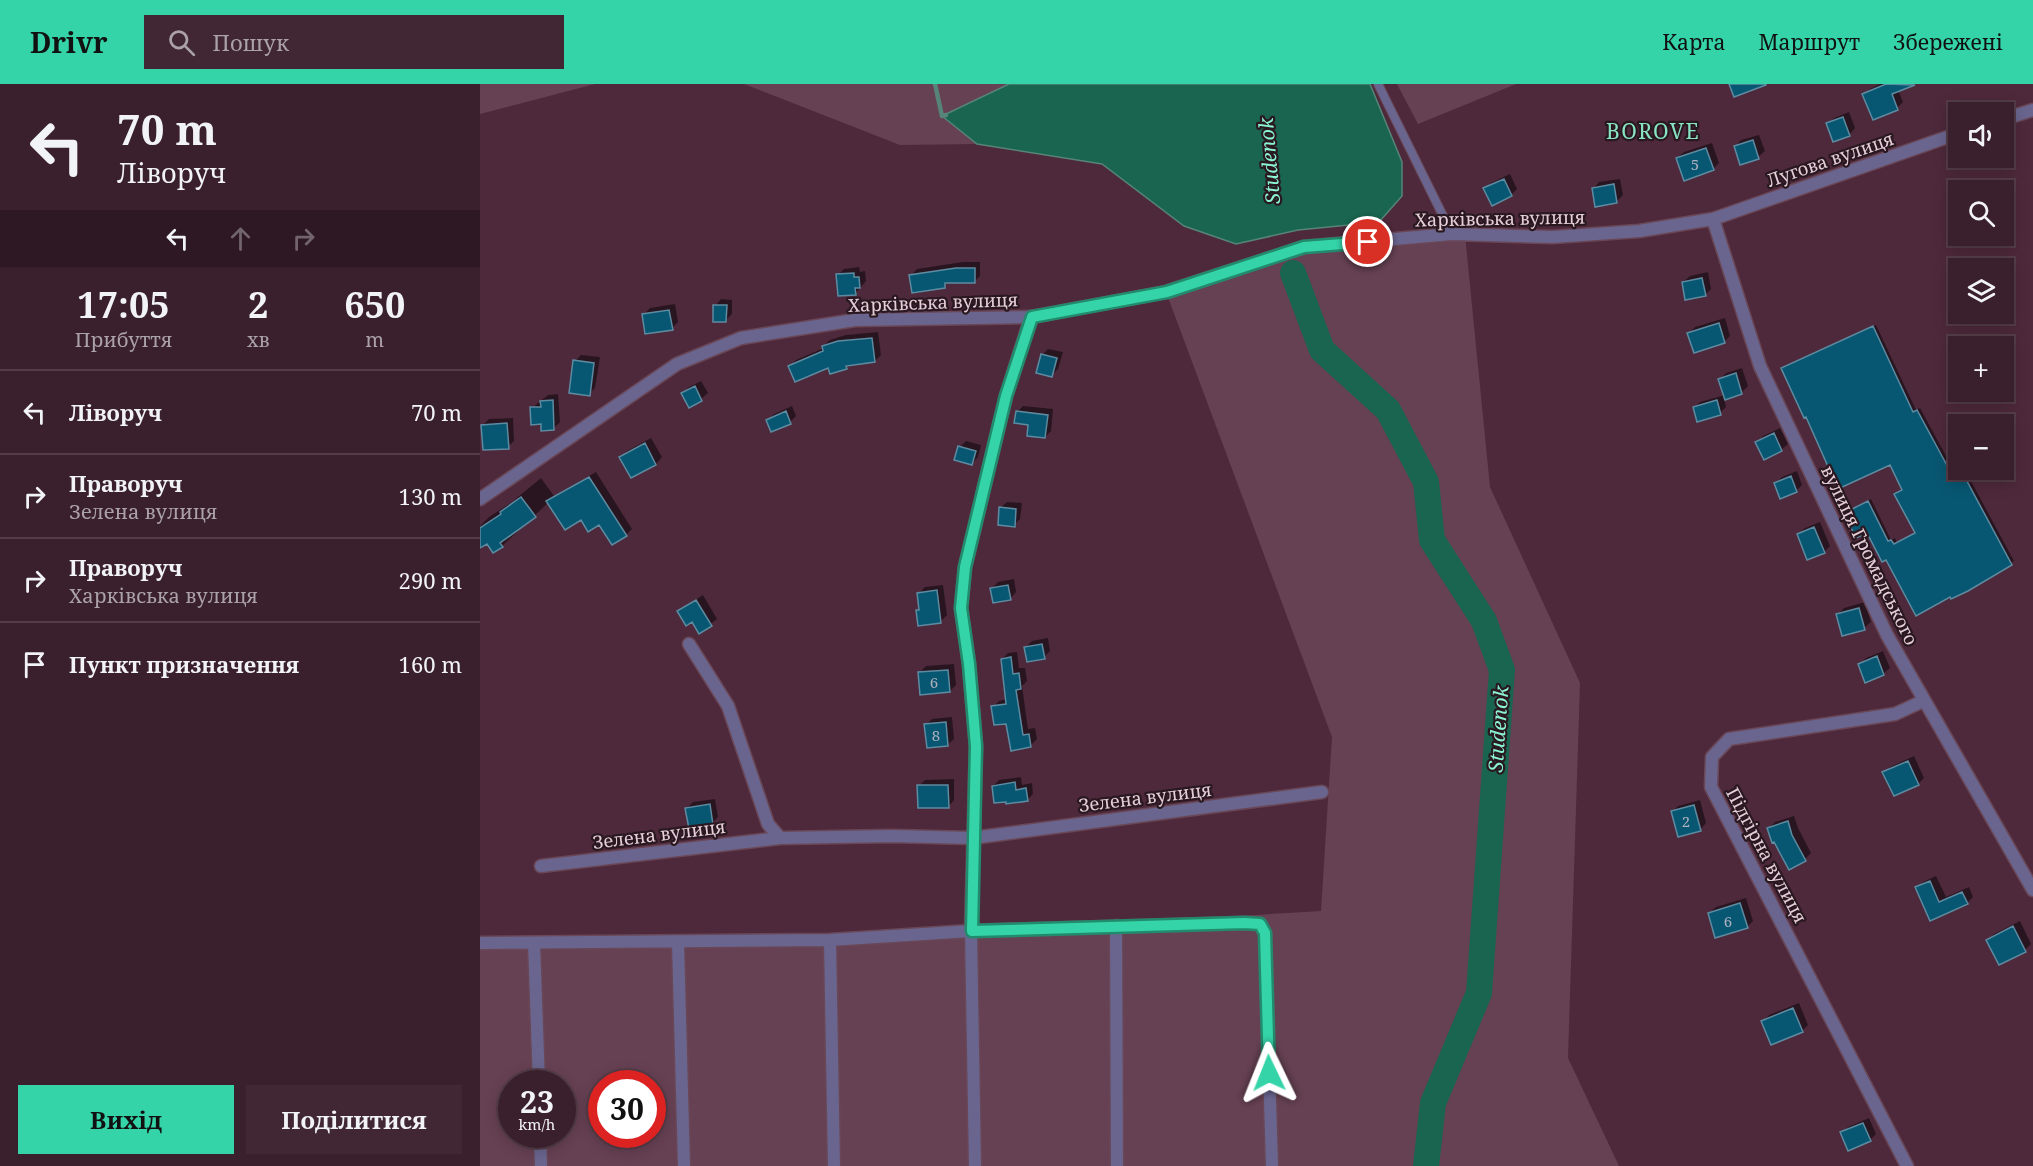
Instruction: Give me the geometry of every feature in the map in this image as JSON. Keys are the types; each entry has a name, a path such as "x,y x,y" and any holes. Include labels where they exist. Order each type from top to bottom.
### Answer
{"street":[{"path":"2014,116 2033,110"},
{"name":"Лугова вулиця","path":"1713,219 1948,138"},
{"name":"Харківська вулиця","path":"480,499 678,364 741,338 855,320 1032,317 1167,292 1304,247 1452,234 1553,237 1639,231 1713,219"},
{"name":"вулиця Громадського","path":"1713,219 1760,366 1887,635 2033,890"},
{"path":"975,1166 972,838 976,746 969,664 961,608 965,567 1006,396 1032,317"},
{"path":"689,644 728,706 768,824 780,838"},
{"name":"Підгірна вулиця","path":"1907,1166 1711,787 1712,757 1729,739 1895,714 1923,701"},
{"name":"Зелена вулиця","path":"541,866 780,838 892,836 972,838 1322,792"},
{"path":"480,943 830,940 972,931 1260,924 1265,933 1272,1166"},
{"path":"1116,926 1117,1166"},
{"path":"830,940 834,1166"},
{"path":"534,943 539,1070"},
{"path":"678,943 684,1166"},
{"path":"540,1148 541,1166"}],"lane":[{"path":"1378,84 1452,234"}],"shaded area":[{"path":"480,84 595,84 480,114"},
{"path":"744,84 1009,84 943,116 977,144 900,145"},
{"path":"1397,84 1516,84 1418,124"},
{"path":"1465,235 1490,487 1580,683 1568,1058 1619,1166 480,1166 480,942 848,939 1321,911 1332,737 1166,292 1304,247"}],"water":[{"path":"1009,84 1370,84 1402,162 1402,196 1379,222 1298,230 1236,244 1184,226 1102,164 977,144 942,116"}],"building":[{"path":"1729,84 1766,84 1766,85 1734,97"},
{"path":"1886,84 1915,85 1892,94 1898,110 1873,120 1862,94"},
{"path":"1843,117 1850,136 1833,142 1826,123"},
{"path":"1753,140 1759,159 1740,165 1734,146"},
{"path":"1706,148 1714,170 1684,181 1676,158"},
{"path":"1504,179 1512,196 1492,206 1483,188"},
{"path":"1614,184 1617,203 1595,207 1592,188"},
{"path":"956,268 975,268 975,283 945,283 945,288 912,293 909,275"},
{"path":"854,273 854,277 859,277 860,288 855,288 856,295 838,296 836,274"},
{"path":"1702,278 1706,296 1685,300 1682,282"},
{"path":"713,305 727,305 726,322 713,322"},
{"path":"669,310 673,330 645,334 642,314"},
{"path":"1719,323 1725,343 1694,353 1687,333"},
{"path":"1873,326 1913,412 1917,410 1948,467 1948,480 1966,480 2012,565 1968,591 1951,599 1950,597 1916,616 1886,560 1882,562 1867,533 1856,538 1844,513 1868,501 1888,541 1891,540 1894,544 1915,533 1894,494 1902,490 1890,465 1838,489 1781,368"},
{"path":"872,338 875,362 846,366 847,369 830,374 828,368 795,382 788,366 823,351 822,346 838,341"},
{"path":"1041,354 1057,358 1052,377 1036,373"},
{"path":"573,360 594,363 590,396 569,393"},
{"path":"1736,373 1742,394 1725,400 1718,379"},
{"path":"695,386 702,401 689,408 681,393"},
{"path":"553,400 554,430 541,431 541,424 531,425 530,407 541,407 540,401"},
{"path":"1717,400 1721,415 1697,422 1693,407"},
{"path":"786,411 791,424 771,432 766,420"},
{"path":"1016,411 1048,415 1045,438 1027,436 1028,425 1014,423"},
{"path":"507,423 509,449 483,450 481,425"},
{"path":"1774,433 1782,451 1764,460 1755,442"},
{"path":"645,443 656,465 631,478 619,457"},
{"path":"958,446 976,451 972,465 954,460"},
{"path":"1791,476 1797,492 1780,499 1774,483"},
{"path":"589,477 627,536 612,545 599,525 588,532 581,520 565,530 546,501"},
{"path":"521,497 536,517 500,543 503,547 493,553 487,544 480,548 480,528"},
{"path":"999,507 1016,509 1015,527 998,525"},
{"path":"1814,527 1825,553 1807,560 1797,534"},
{"path":"1008,585 1011,600 993,603 990,588"},
{"path":"937,590 941,623 918,626 917,593"},
{"path":"696,600 712,626 699,634 692,622 686,626 677,611"},
{"path":"1859,608 1865,630 1842,636 1836,614"},
{"path":"1042,644 1045,659 1027,662 1024,647"},
{"path":"1877,656 1884,675 1865,683 1858,664"},
{"path":"1011,657 1013,674 1019,673 1021,689 1016,690 1023,735 1029,734 1031,747 1011,751 1006,724 994,725 991,706 1006,704 1001,659"},
{"path":"948,670 950,692 920,695 918,672"},
{"path":"946,722 948,746 927,748 924,724"},
{"path":"1908,761 1919,785 1894,796 1882,772"},
{"path":"1015,782 1016,790 1026,788 1028,801 994,803 992,786"},
{"path":"917,785 948,785 949,808 918,808"},
{"path":"710,804 713,825 689,829 685,808"},
{"path":"1694,805 1701,831 1678,837 1671,811"},
{"path":"1788,821 1792,835 1806,861 1789,870 1774,842 1772,843 1767,828"},
{"path":"1930,881 1939,902 1962,892 1968,904 1930,921 1915,887"},
{"path":"1740,903 1748,928 1715,938 1708,913"},
{"path":"2013,926 2026,952 1999,965 1986,940"},
{"path":"1793,1008 1803,1032 1771,1045 1761,1021"},
{"path":"1863,1123 1871,1141 1848,1151 1840,1132"}],"waterway":[{"path":"935,84 942,116 946,115"},
{"name":"Studenok","path":"1293,273 1322,350 1388,410 1426,482 1432,540 1484,621 1502,670 1479,993 1433,1103 1426,1166"}],"district":[{"name":"BOROVE","path":"1653,131"}],"route":[{"path":"1269,1073 1265,933 1260,924 972,931 972,838 976,746 969,664 961,608 965,567 1006,396 1032,317 1167,292 1304,247 1368,242"}]}
